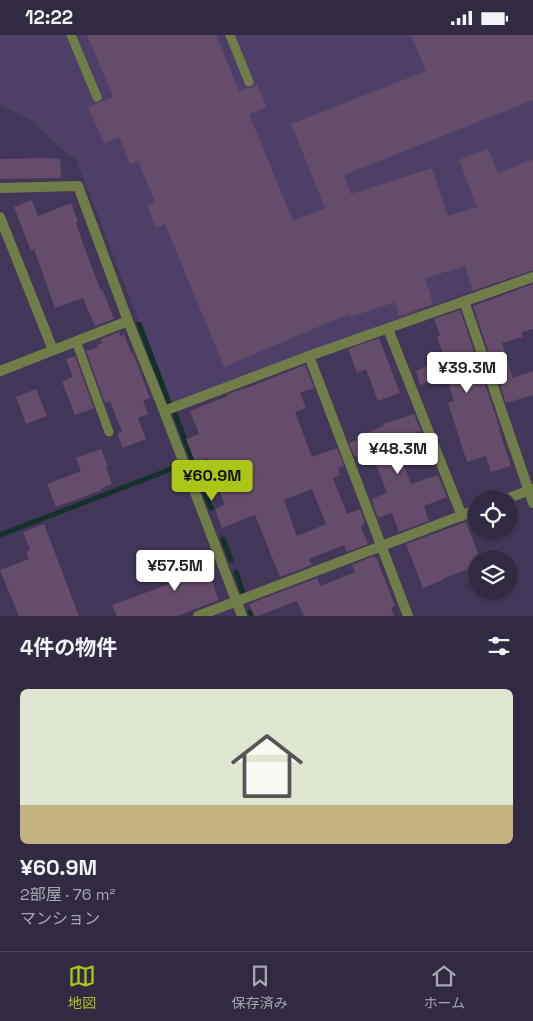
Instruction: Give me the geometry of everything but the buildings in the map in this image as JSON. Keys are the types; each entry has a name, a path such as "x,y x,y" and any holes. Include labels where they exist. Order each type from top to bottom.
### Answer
{"street":[{"path":"0,188 78,186 242,616"},
{"path":"0,217 53,350"},
{"path":"164,411 309,356 533,277"},
{"path":"464,301 531,489 533,503"},
{"path":"0,371 128,321"},
{"path":"388,329 462,516"},
{"path":"309,356 408,616"},
{"path":"518,494 531,489"},
{"path":"198,616 468,513"}],"lane":[{"path":"71,35 97,97"},
{"path":"230,35 249,82"},
{"path":"76,341 109,432"}],"shaded area":[{"path":"0,35 533,35 533,268 171,404 76,159 68,155 35,122 0,105"}],"waterway":[{"path":"139,324 170,405"},
{"path":"175,414 198,474"},
{"path":"0,535 179,466"},
{"path":"202,486 211,508"},
{"path":"223,539 231,560"},
{"path":"236,572 243,593"},
{"path":"250,612 252,616"}]}
